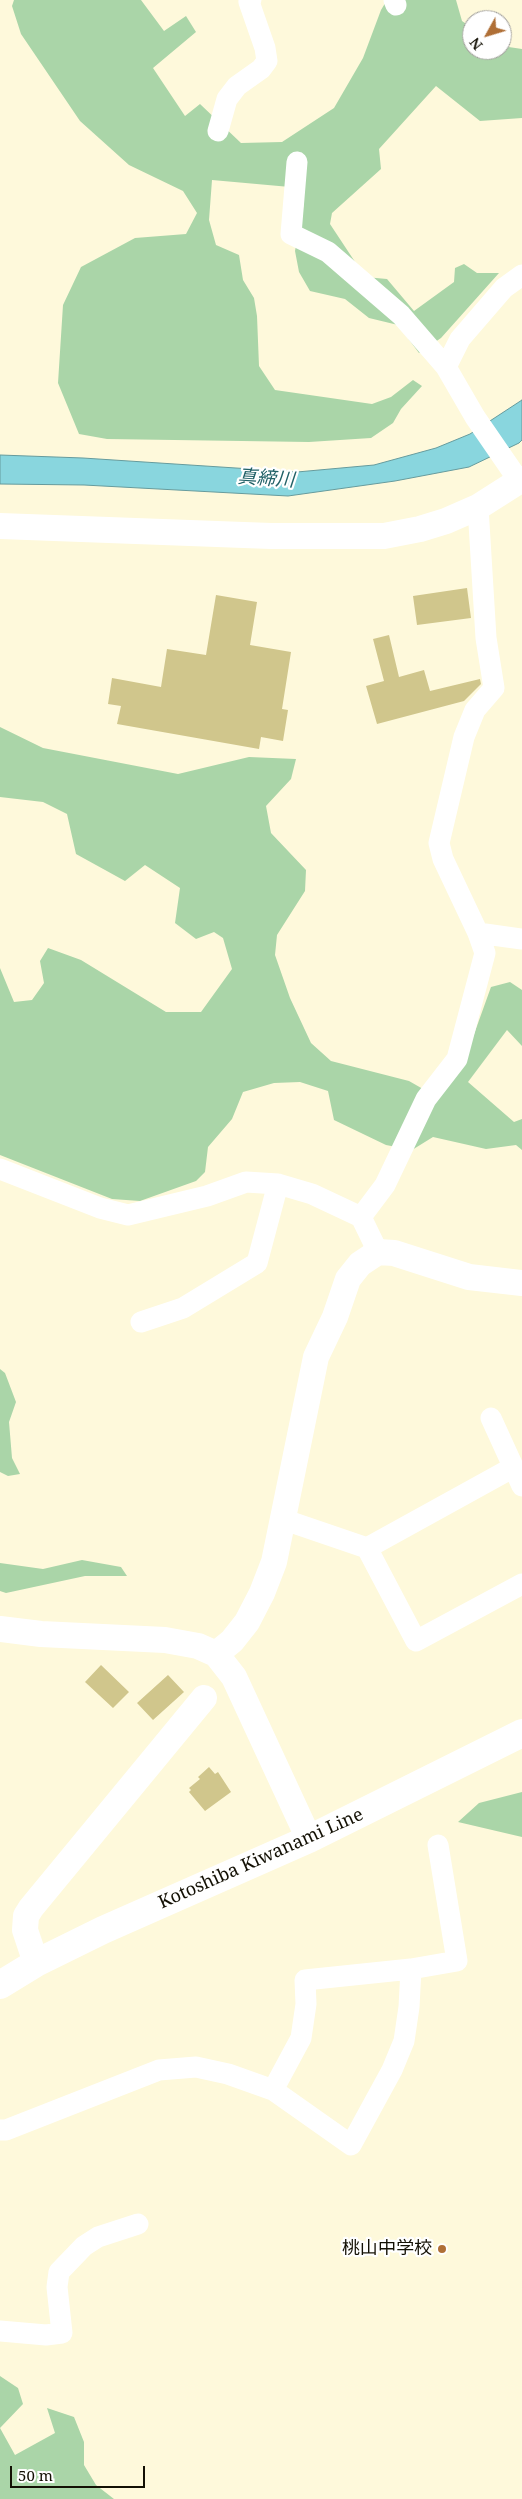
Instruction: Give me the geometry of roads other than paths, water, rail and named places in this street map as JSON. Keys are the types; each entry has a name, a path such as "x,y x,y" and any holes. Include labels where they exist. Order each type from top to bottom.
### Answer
{"main road":[{"name":"Kotoshiba Kiwanami Line","path":"0,1984 36,1963 103,1930 309,1840 522,1733"}],"street":[{"path":"218,131 227,99 237,86 261,69 267,61 265,48 249,2 251,0"},
{"path":"0,526 271,536 375,536 420,529 478,507 517,477 475,417 446,367 401,315 328,252 291,234 298,162"},
{"path":"446,367 460,339 504,288 522,275"},
{"path":"361,1217 385,1185 426,1099 457,1059 485,953 478,933 443,859 439,844 464,737 475,710 494,688 486,638 478,507"},
{"path":"478,933 522,939"},
{"path":"0,1170 100,1208 128,1215 208,1196 246,1182 278,1184 312,1194 361,1217 378,1252"},
{"path":"141,1322 183,1308 257,1263 278,1184"},
{"path":"216,1654 240,1632 262,1593 274,1562 316,1357 335,1317 348,1278 360,1264 378,1252 394,1253 469,1277 522,1283"},
{"path":"491,1418 512,1468 522,1486"},
{"path":"367,1548 512,1468"},
{"path":"282,1519 367,1548 416,1641 522,1584"},
{"path":"0,1628 41,1634 165,1640 198,1646 216,1654 234,1676 309,1840"},
{"path":"36,1963 25,1930 26,1916 31,1908 204,1698"},
{"path":"273,2090 301,2038 306,2004 305,1980 411,1969 457,1961 438,1846"},
{"path":"0,2130 6,2130 159,2070 196,2067 228,2074 273,2090 351,2145 392,2070 404,2041 409,2007 411,1969"},
{"path":"0,2331 46,2335 62,2333 57,2287 59,2272 78,2251 98,2237 138,2224"}],"water":[{"name":"真締川","path":"522,400 522,440 519,443 469,467 395,481 288,496 84,485 0,484 0,455 83,458 297,472 374,465 436,448 470,434"}],"place":[{"name":"桃山中学校","path":"442,2249"}]}
